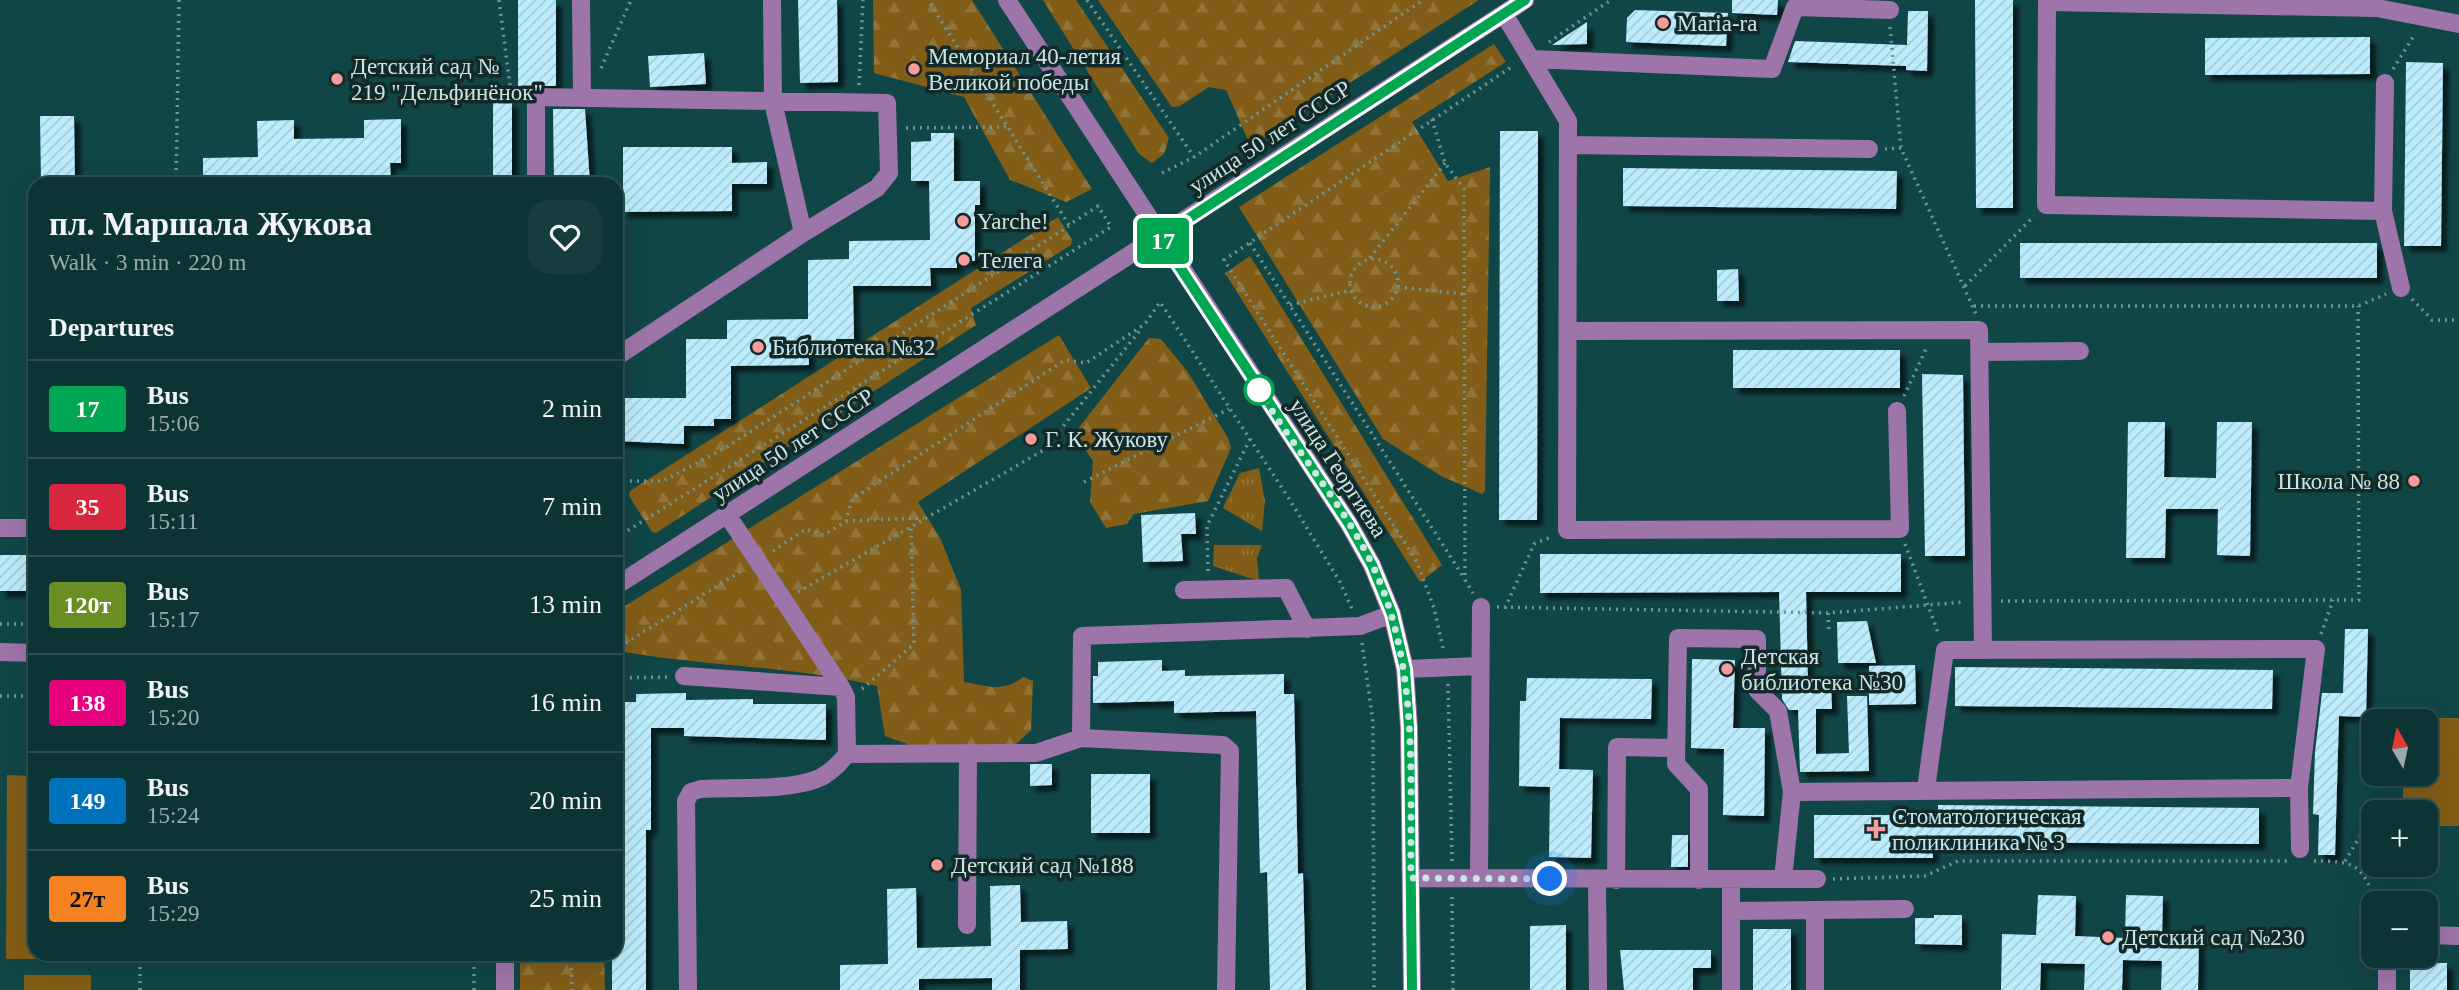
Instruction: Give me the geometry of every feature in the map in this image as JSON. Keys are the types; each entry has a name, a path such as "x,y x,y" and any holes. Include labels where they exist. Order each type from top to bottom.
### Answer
{"street":[{"path":"581,0 582,96"},
{"path":"772,0 773,102 803,233"},
{"name":"улица Георгиева","path":"1007,0 1349,524 1372,565 1392,614 1405,669 1412,990"},
{"name":"улица 50 лет СССР","path":"623,582 1525,0"},
{"path":"2383,211 2046,205 2047,1 2377,8 2459,24"},
{"path":"1530,57 1772,69 1795,7 1890,10"},
{"path":"1504,14 1568,121 1567,530 1900,529 1897,411"},
{"path":"2385,83 2383,211 2401,288"},
{"path":"536,177 536,97 887,103 888,173 877,188 803,233 623,352"},
{"path":"1569,145 1869,149"},
{"path":"1568,331 1979,330 1983,650"},
{"path":"1980,352 2080,351"},
{"path":"728,516 844,695 847,754"},
{"path":"0,528 28,528"},
{"path":"1184,590 1286,588 1307,629"},
{"path":"1479,878 1481,607"},
{"path":"1081,738 1082,636 1360,626 1392,614"},
{"path":"1699,880 1699,789 1676,764 1678,638 1757,639 1757,690 1778,711 1792,792 1783,879"},
{"path":"1926,789 1944,650 2316,649 2300,788 2300,855"},
{"path":"0,652 28,653"},
{"path":"1405,669 1480,666"},
{"path":"684,676 844,695"},
{"path":"688,990 686,801 691,792 701,789 796,784 818,779 847,754 1036,752 1081,738 1223,745 1230,751 1226,990"},
{"path":"1616,880 1617,747 1676,748"},
{"path":"967,925 968,753"},
{"path":"1792,792 2300,788"},
{"path":"1411,878 1817,879"},
{"path":"1597,880 1598,990"},
{"path":"1731,880 1731,990"},
{"path":"1731,911 1905,909"},
{"path":"1815,910 1815,990"},
{"path":"2438,936 2459,936"},
{"path":"505,961 505,990"},
{"path":"2387,968 2387,990"}],"path":[{"path":"176,177 179,0"},
{"path":"499,0 510,86 536,110"},
{"path":"582,96 595,80 631,0"},
{"path":"858,103 863,0"},
{"path":"928,0 1069,225"},
{"path":"1087,0 1194,157"},
{"path":"1162,173 1194,157 1423,0"},
{"path":"1224,260 1432,119 1530,57 1611,0"},
{"path":"1890,10 1901,148 1974,306 1979,330"},
{"path":"2385,83 2425,18"},
{"path":"1432,119 1444,163 1464,188 1465,580"},
{"path":"888,128 1006,127"},
{"path":"1369,259 1444,163"},
{"path":"1965,286 2046,205"},
{"path":"623,481 663,481 725,448 1098,206 1111,227 623,534"},
{"path":"1250,243 1481,607 1828,613 1982,601 2359,600 2358,306"},
{"path":"1377,258 1391,265 1399,279 1398,287 1391,301 1376,307 1360,303 1351,290 1351,274 1362,262 1377,258"},
{"path":"1398,287 1464,294"},
{"path":"1974,306 2358,306 2401,288 2432,320 2459,320"},
{"path":"1290,305 1351,290"},
{"path":"784,600 1044,450 1160,302"},
{"path":"846,521 852,499 1065,360 1086,363 1145,324"},
{"path":"1897,411 1935,330"},
{"path":"1084,482 1229,409"},
{"path":"1208,589 1207,526 1250,439"},
{"path":"623,645 806,529 824,535 846,521 926,518"},
{"path":"844,695 914,645 911,526"},
{"path":"1900,529 1944,650"},
{"path":"1505,608 1534,544 1567,530"},
{"path":"2316,649 2333,600"},
{"path":"1828,613 1829,634"},
{"path":"0,624 28,624"},
{"path":"623,678 684,676"},
{"path":"0,696 28,696"},
{"path":"2345,861 2361,834"},
{"path":"1817,879 1925,876 1958,861 2300,855 2345,861 2366,876 2372,891"},
{"path":"140,990 141,961"},
{"path":"474,961 474,990"},
{"path":"571,961 572,990"}],"green space":[{"path":"873,0 972,0 1092,189 1066,202 1010,180 964,97 874,73"},
{"path":"1043,0 1076,0 1169,138 1164,154 1152,163 1139,154"},
{"path":"1098,0 1479,0 1256,143 1248,140 1226,90 1209,87 1180,106 1172,107"},
{"path":"1494,44 1506,62 1412,122 1448,181 1490,167 1485,491 1482,494 1441,476 1383,439 1239,207"},
{"path":"1058,217 1072,240 1071,245 971,308 976,325 656,533 652,532 629,496 630,491"},
{"path":"1250,256 1442,565 1420,582 1225,273"},
{"path":"1059,335 1091,388 918,502 941,540 961,590 964,682 1002,687 1023,677 1033,681 1031,730 1012,748 916,747 885,736 877,686 813,674 623,652 623,607"},
{"path":"1149,338 1161,339 1187,371 1228,438 1231,448 1208,501 1134,514 1127,524 1106,528 1090,502 1093,461 1078,439 1077,430"},
{"path":"1259,468 1265,501 1262,531 1223,508 1240,473"},
{"path":"1214,545 1262,545 1257,558 1259,581 1213,566"},
{"path":"2438,718 2459,718 2459,826 2438,826 2438,800 2403,800 2403,786 2438,786"},
{"path":"7,775 28,776 28,959 6,959"},
{"path":"520,961 604,961 605,990 520,990"},
{"path":"24,975 91,975 91,990 24,990"}],"building":[{"path":"518,0 556,0 556,86 518,86"},
{"path":"798,0 837,0 838,82 800,83"},
{"path":"1732,0 1778,0 1777,15 1732,13"},
{"path":"1975,0 2013,0 2013,208 1976,208"},
{"path":"1635,10 1728,13 1726,46 1626,42 1627,18"},
{"path":"1908,11 1928,11 1927,71 1906,70 1906,66 1788,62 1795,41 1907,45"},
{"path":"1587,22 1587,44 1552,45"},
{"path":"2370,37 2370,74 2205,75 2205,38"},
{"path":"704,53 706,84 650,87 648,56"},
{"path":"2406,62 2443,63 2441,246 2404,246"},
{"path":"493,101 512,101 512,177 493,177"},
{"path":"553,109 585,109 590,177 554,177"},
{"path":"40,116 74,116 75,177 41,177"},
{"path":"401,119 401,163 390,163 391,177 203,177 203,158 258,157 257,121 294,120 294,139 364,138 364,120"},
{"path":"1500,131 1538,131 1537,520 1499,520"},
{"path":"931,133 954,133 954,181 980,181 980,205 975,205 975,261 957,261 957,268 930,268 931,286 853,286 854,339 836,339 836,346 808,346 809,365 731,366 731,419 714,419 714,426 684,426 684,444 623,441 623,398 686,398 686,339 727,339 727,320 808,319 808,260 849,259 849,241 930,240 929,181 911,181 911,142 931,141"},
{"path":"623,147 732,147 732,163 767,162 767,184 732,184 732,211 623,212"},
{"path":"1623,168 1897,171 1896,209 1623,206"},
{"path":"2020,243 2377,243 2377,278 2020,278"},
{"path":"1738,269 1739,301 1717,301 1717,270"},
{"path":"1733,350 1900,350 1900,388 1733,388"},
{"path":"1922,374 1963,375 1965,556 1925,556"},
{"path":"2128,422 2165,422 2164,477 2216,478 2217,422 2252,422 2250,556 2217,555 2218,509 2166,509 2165,558 2126,558"},
{"path":"1195,513 1196,534 1181,534 1183,561 1143,562 1141,515"},
{"path":"1540,554 1901,554 1901,592 1806,592 1808,685 1831,684 1832,709 1816,709 1816,754 1849,753 1847,696 1867,696 1869,771 1800,772 1798,710 1789,710 1782,699 1779,592 1540,593"},
{"path":"0,555 28,555 28,591 0,591"},
{"path":"1867,621 1876,663 1838,663 1837,622"},
{"path":"2345,629 2368,629 2366,709 2361,709 2361,717 2339,716 2335,855 2318,855 2319,815 2313,814 2315,752 2322,693 2343,693"},
{"path":"1692,659 1735,660 1733,728 1765,728 1764,816 1723,815 1724,749 1691,748"},
{"path":"1162,660 1162,671 1185,670 1185,676 1284,674 1284,694 1294,694 1298,874 1303,873 1306,990 1270,990 1267,872 1260,873 1256,711 1174,713 1174,701 1093,703 1093,676 1098,676 1098,662"},
{"path":"1915,665 1916,704 1869,705 1869,666"},
{"path":"1955,667 2273,670 2272,709 1955,706"},
{"path":"1527,678 1652,679 1651,719 1560,718 1559,769 1593,770 1591,858 1549,857 1550,787 1519,786 1520,701 1526,701"},
{"path":"686,693 686,700 753,699 753,704 826,704 826,740 684,736 684,728 651,728 651,830 646,830 646,990 612,990 612,961 623,961 623,702 636,702 636,694"},
{"path":"1030,764 1052,764 1052,785 1030,786"},
{"path":"1091,774 1150,774 1150,833 1091,833"},
{"path":"1938,805 2259,808 2259,844 1932,842 1933,858 1814,858 1814,815 1938,815"},
{"path":"1672,835 1688,835 1688,867 1671,867"},
{"path":"1020,885 1021,922 1067,921 1068,949 1020,950 1020,990 992,990 992,978 919,979 919,990 840,990 840,965 888,964 887,889 916,888 917,948 991,946 990,886"},
{"path":"2038,895 2076,896 2075,936 2125,938 2126,895 2163,896 2162,936 2199,937 2198,990 2161,990 2162,961 2123,960 2122,990 2084,990 2085,964 2041,963 2040,990 2001,990 2002,934 2036,935"},
{"path":"1934,915 1962,915 1962,945 1915,944 1915,918 1934,918"},
{"path":"1566,925 1566,990 1530,990 1530,926"},
{"path":"1753,929 1791,929 1791,990 1753,990"},
{"path":"1620,950 1711,950 1711,968 1693,968 1693,990 1624,990"},
{"path":"2438,963 2447,963 2447,990 2410,990 2410,968 2438,968"}],"bus line":[{"name":"17","path":"1412,990 1409,728 1405,669 1392,614 1372,565 1349,524 1160,237 1525,0"}],"place":[{"name":"Maria-ra","path":"1663,23"},
{"name":"Мемориал 40-летия Великой победы","path":"914,69"},
{"name":"Детский сад № 219 \"Дельфинёнок\"","path":"337,79"},
{"name":"Yarche!","path":"963,221"},
{"name":"Телега","path":"964,260"},
{"name":"Библиотека №32","path":"758,347"},
{"name":"Г. К. Жукову","path":"1031,439"},
{"name":"Школа № 88","path":"2414,481"},
{"name":"Детская библиотека №30","path":"1727,669"},
{"name":"Стоматологическая поликлиника № 3","path":"1876,829"},
{"name":"Детский сад №188","path":"937,865"},
{"name":"Детский сад №230","path":"2108,937"}],"route":[{"path":"1259,390 1349,524 1372,565 1392,614 1405,669 1409,728 1411,878 1550,879"}]}
